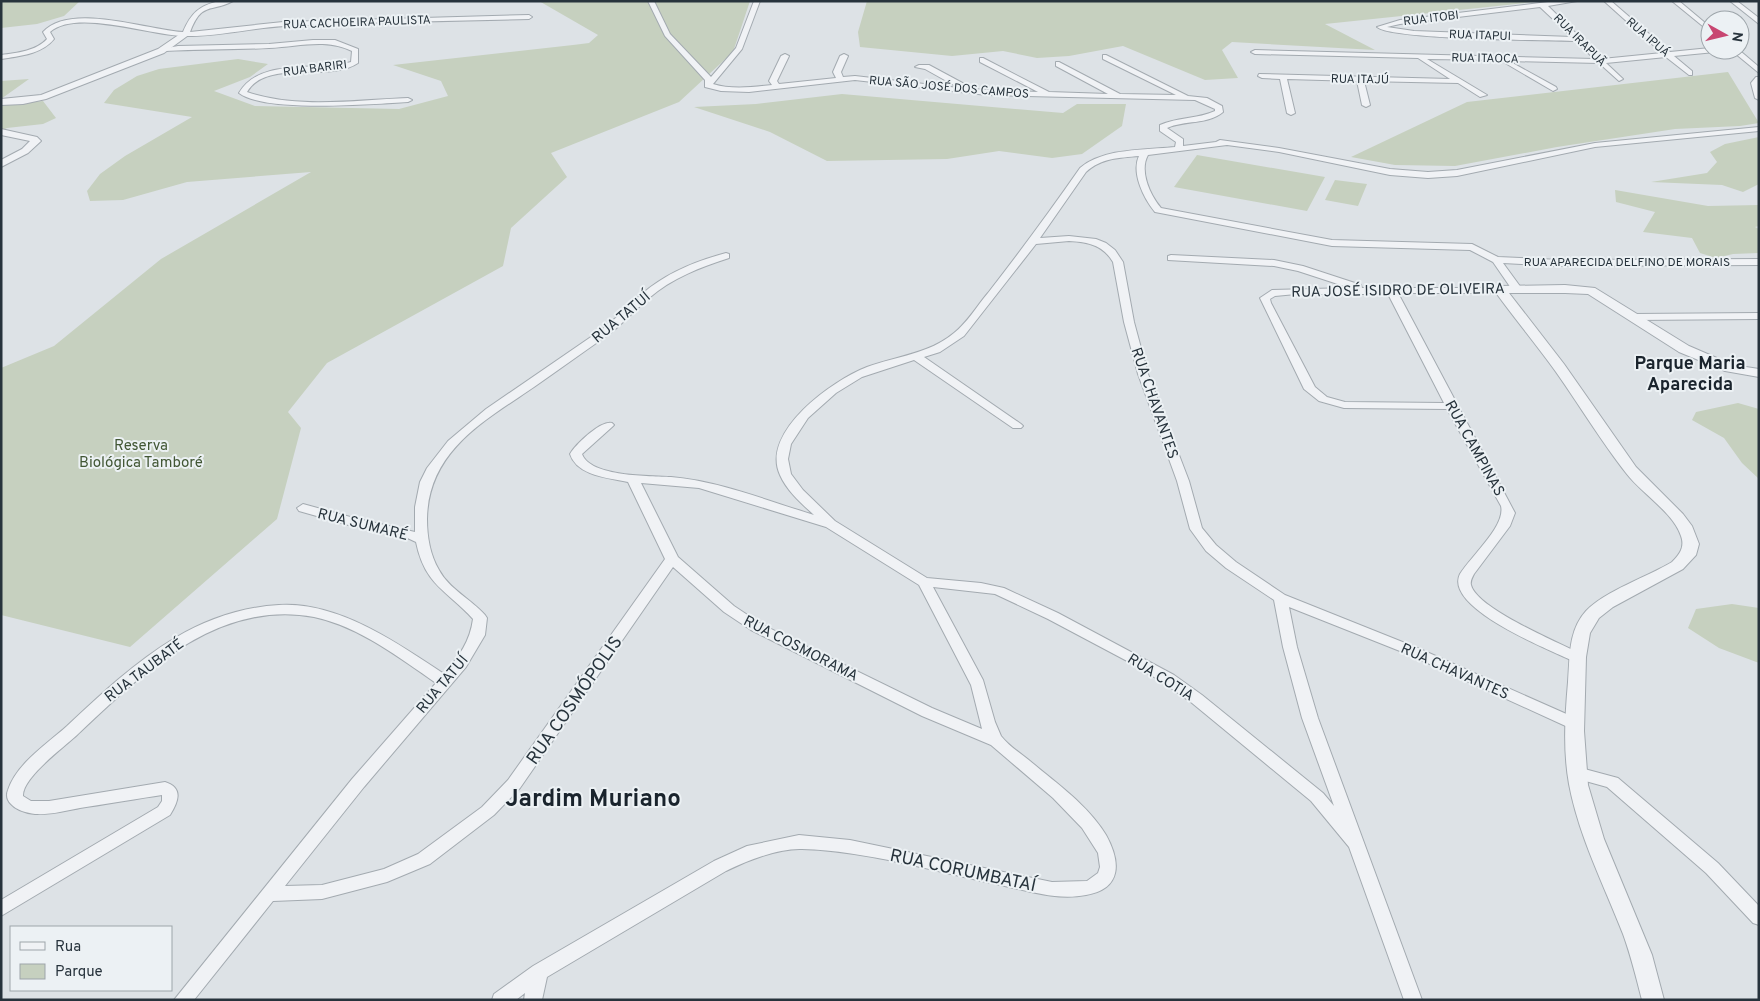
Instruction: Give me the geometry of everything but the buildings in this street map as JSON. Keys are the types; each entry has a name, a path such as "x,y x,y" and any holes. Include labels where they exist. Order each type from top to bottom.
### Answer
{"street":[{"path":"1,102 23,101 43,97 165,49 186,34 192,18 198,10 230,1"},
{"path":"652,1 667,35 709,80 708,85"},
{"path":"708,85 739,49 757,1"},
{"name":"RUA ITOBI","path":"1382,29 1381,26 1394,23 1574,1"},
{"name":"RUA IPUÁ","path":"1607,1 1690,73"},
{"path":"1675,1 1700,22"},
{"path":"1733,1 1759,22"},
{"name":"RUA IRAPUÃ","path":"1540,4 1548,9 1619,79"},
{"name":"RUA CACHOEIRA PAULISTA","path":"1,57 46,44 51,39 46,32 47,29 70,22 105,21 160,32 186,34 300,23 529,17"},
{"name":"RUA ITAPUI","path":"1382,29 1414,33 1578,39"},
{"name":"RUA BARIRI","path":"165,49 207,46 270,46 317,42 342,43 356,50 354,64 336,68 269,74 257,77 244,88 243,94 263,100 285,101 408,100"},
{"name":"RUA ITAOCA","path":"1255,52 1601,61 1700,51"},
{"path":"778,88 774,79 786,56"},
{"path":"840,80 837,72 844,56"},
{"path":"1106,57 1187,98"},
{"path":"1420,57 1483,95"},
{"path":"1501,58 1553,89"},
{"path":"983,60 1050,95"},
{"path":"1746,60 1759,71"},
{"path":"1060,64 1118,96"},
{"path":"919,67 926,67 966,90"},
{"name":"RUA ITAJÚ","path":"1262,76 1458,81"},
{"path":"1283,77 1291,113"},
{"name":"RUA SÃO JOSÉ DOS CAMPOS","path":"708,85 738,90 778,88 855,78 966,90 1050,95 1187,98 1211,103 1219,108 1219,112 1213,115 1166,125 1162,129 1170,135"},
{"path":"1360,79 1366,105"},
{"path":"1759,79 1755,84 1759,98"},
{"path":"941,87 949,85 952,81"},
{"path":"1170,135 1279,150 1390,172 1428,175 1457,173 1595,145 1759,129"},
{"path":"1,132 31,138 36,142 25,152 1,164"},
{"path":"1170,135 1180,141 1180,147"},
{"path":"830,524 785,474 782,456 787,439 795,426 828,395 846,382 883,366 918,358 939,349 960,334 998,283 1033,242 1082,170 1091,163 1106,157 1227,143"},
{"path":"1145,152 1141,158 1140,172 1152,202 1158,210 1332,243 1462,246 1476,249 1496,260 1517,289"},
{"name":"RUA CHAVANTES","path":"1033,242 1068,238 1080,239 1101,243 1114,254 1118,262 1129,322 1143,374 1183,480 1196,529 1211,548 1227,562 1280,598 1415,652 1574,724"},
{"name":"RUA TATUÍ","path":"183,1000 358,783 471,650 478,635 480,618 436,578 426,559 420,514 432,470 455,442 495,409 608,330 656,287 693,266 726,256"},
{"path":"1171,258 1274,263 1300,268 1370,291"},
{"name":"RUA APARECIDA DELFINO DE MORAIS","path":"1496,260 1560,263 1759,262"},
{"name":"RUA JOSÉ ISIDRO DE OLIVEIRA","path":"1451,406 1344,405 1323,399 1310,389 1265,298 1272,293 1284,292 1517,289 1591,291 1634,317 1651,330 1710,362 1759,373"},
{"path":"1500,290 1565,375 1641,482 1683,524 1692,547 1686,558 1668,572 1603,604 1591,614 1583,627 1578,658 1574,724 1577,773 1582,800 1606,871 1641,955 1653,1000"},
{"name":"RUA CAMPINAS","path":"1392,291 1451,406 1505,500 1509,513 1504,526 1468,572 1464,580 1469,595 1487,610 1506,622 1578,658"},
{"path":"1634,317 1759,316"},
{"path":"918,358 1017,426"},
{"path":"608,425 580,448 576,454 578,460 584,465 599,472 633,479 700,485 830,524 924,582"},
{"name":"RUA COSMORAMA","path":"633,479 672,559 729,609 756,627 927,712 996,741"},
{"name":"RUA SUMARÉ","path":"302,508 352,522 405,532 422,540"},
{"name":"RUA COSMÓPOLIS","path":"268,894 322,892 388,875 424,858 488,811 514,784 672,559"},
{"name":"RUA CORUMBATAÍ","path":"501,1000 538,972 720,866 747,853 799,842 850,847 1052,889 1080,890 1101,883 1107,876 1108,855 1094,832 1074,807 996,741 986,722 980,690 924,582"},
{"name":"RUA COTIA","path":"924,582 981,587 999,591 1053,616 1169,679 1317,797 1357,845"},
{"path":"1280,598 1290,647 1310,718 1413,1000"},
{"name":"RUA TAUBATÉ","path":"1,909 114,839 164,811 171,798 170,791 158,787 71,804 32,808 20,805 16,800 15,792 31,769 125,681 177,642 211,625 253,612 286,610 314,613 341,621 379,639 445,682"},
{"path":"1577,773 1612,782 1712,868 1759,918"},
{"path":"533,1000 538,972"}],"green space":[{"path":"1,1 80,1 64,16 37,24 1,28"},
{"name":"Reserva Biológica Tamboré","path":"539,1 750,1 733,52 679,102 551,153 567,177 511,228 503,266 327,363 288,412 301,428 277,519 130,647 1,615 1,368 54,346 161,259 311,172 187,182 123,200 90,201 87,191 100,174 125,156 192,117 104,103 114,90 137,76 159,69 238,59 268,64 250,77 214,91 255,106 399,109 448,96 441,81 393,65 589,43 598,35"},
{"path":"867,1 1544,1 1325,24 1375,50 1232,42 1222,50 1238,78 1205,80 1123,46 1069,56 1037,58 1003,51 952,56 860,47 858,32"},
{"path":"1728,72 1759,123 1740,126 1675,129 1557,147 1455,166 1395,165 1351,157 1467,102"},
{"path":"29,79 1,99 1,81"},
{"path":"842,94 1063,113 1077,104 1126,104 1122,126 1082,154 1052,158 999,151 947,159 827,161 770,132 694,107 756,104"},
{"path":"43,101 56,118 43,124 7,128 1,131 1,105"},
{"path":"1759,137 1759,184 1743,192 1722,185 1651,182 1707,173 1717,162 1710,152 1725,144"},
{"path":"1197,155 1325,177 1307,211 1174,187"},
{"path":"1335,180 1367,184 1358,206 1325,200"},
{"path":"1615,190 1708,206 1759,205 1759,226 1755,227 1759,229 1759,253 1733,254 1716,258 1700,253 1692,238 1643,232 1655,212 1616,202"},
{"path":"1738,403 1759,409 1759,479 1742,463 1724,438 1692,420 1696,412"},
{"path":"1732,604 1759,608 1759,663 1719,648 1688,628 1696,609"}],"district":[{"name":"Parque Maria Aparecida","path":"1690,373"},
{"name":"Jardim Muriano","path":"593,798"}]}
